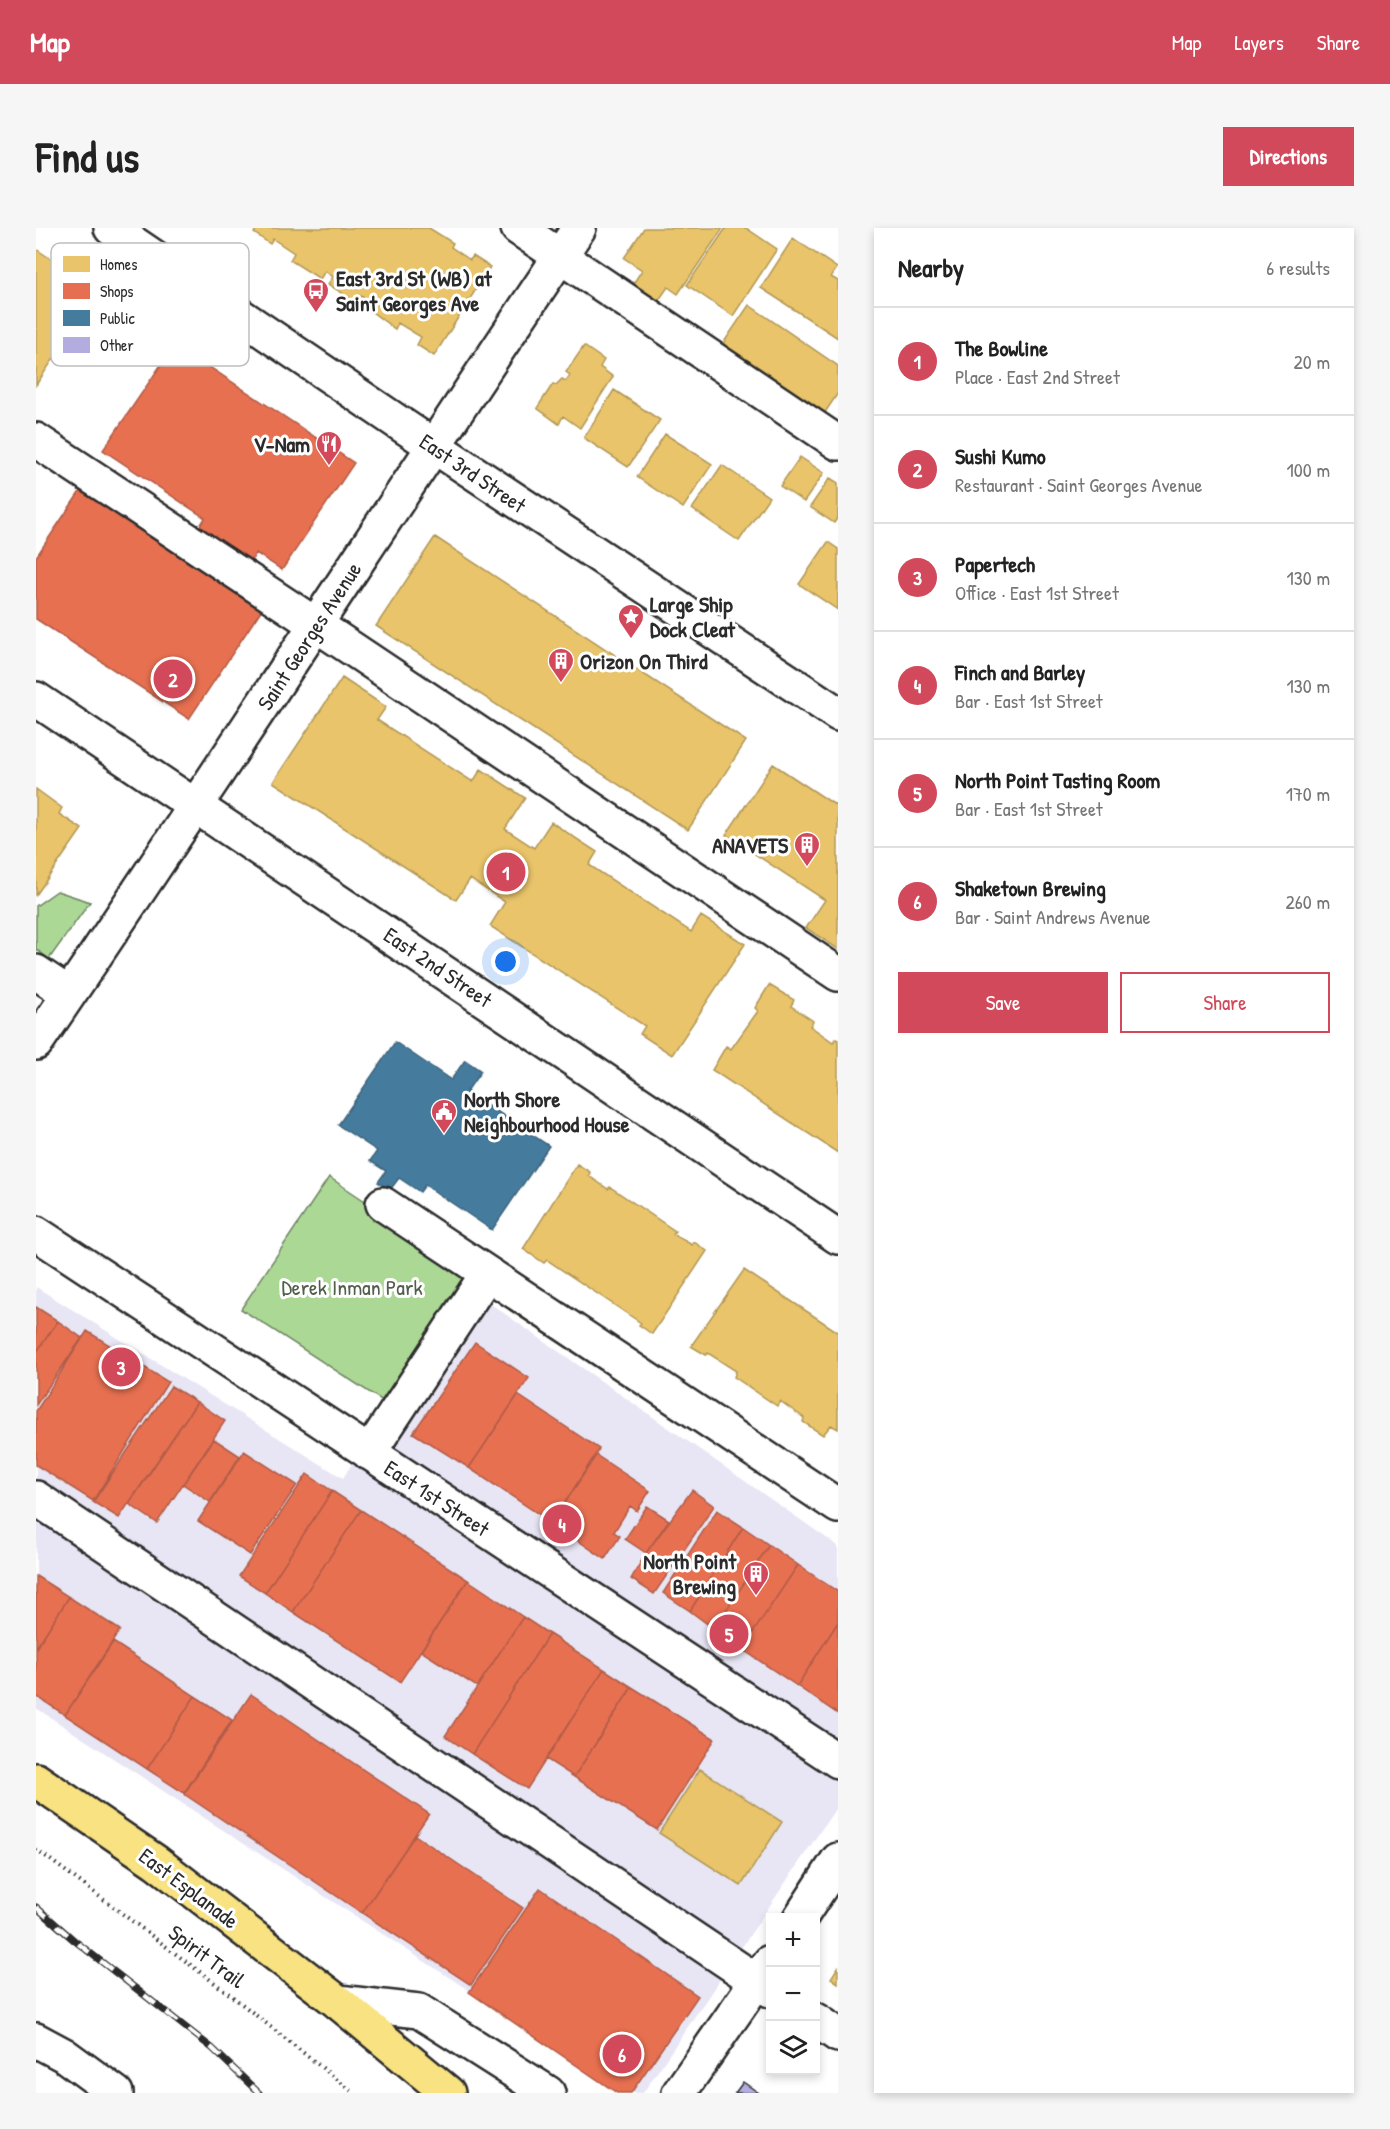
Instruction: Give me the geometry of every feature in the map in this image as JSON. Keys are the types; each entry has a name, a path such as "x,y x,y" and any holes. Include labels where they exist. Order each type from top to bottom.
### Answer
{"main road":[{"name":"East Esplanade","path":"36,1780 156,1862 338,2002 448,2093"}],"street":[{"name":"East 3rd Street","path":"111,228 133,243"},
{"path":"518,228 838,443"},
{"name":"Saint Georges Avenue","path":"36,1043 316,626 579,228"},
{"name":"East 3rd Street","path":"249,321 838,714"},
{"path":"36,440 838,974"},
{"name":"East 2nd Street","path":"36,699 838,1237"},
{"path":"36,972 69,994"},
{"path":"383,1204 838,1506"},
{"name":"East 1st Street","path":"36,1233 838,1761"},
{"path":"369,1453 488,1274"},
{"path":"36,1498 766,1978 679,2093"},
{"path":"803,1913 838,1860"},
{"path":"338,2002 419,2011 548,2093"},
{"path":"817,2021 838,2035"},
{"path":"36,2040 64,2055 116,2093"}],"path":[{"name":"Spirit Trail","path":"36,1849 228,1993 354,2093"}],"shaded area":[{"path":"462,1284 838,1546 838,1805 643,2093 626,2093 36,1708 36,1287 343,1478"}],"green space":[{"path":"57,891 90,902 49,959 36,949 36,906"},
{"name":"Derek Inman Park","path":"329,1177 479,1277 392,1407 241,1309"}],"building: Homes":[{"path":"257,228 429,228 453,243 451,247 470,260 473,256 490,267 434,356 417,345 421,337 398,323 395,329 368,309 372,303 361,296 357,303 328,284 333,277 325,271 320,279 290,260 294,253 273,239 270,244 254,233"},
{"path":"644,228 723,228 678,294 668,287 654,307 629,290 642,270 624,258"},
{"path":"726,228 746,228 777,249 733,316 687,285"},
{"path":"793,238 837,268 831,277 838,281 838,338 761,288"},
{"path":"36,249 51,259 51,363 36,385"},
{"path":"749,305 838,366 838,393 822,417 720,348"},
{"path":"584,346 604,360 600,367 613,377 580,428 563,416 559,424 537,408 553,384 556,385 562,379 566,381 570,375 566,372"},
{"path":"614,390 660,420 628,467 584,438"},
{"path":"665,434 712,464 683,508 637,477"},
{"path":"800,457 824,473 804,502 780,486"},
{"path":"722,465 769,497 739,541 692,509"},
{"path":"830,478 838,483 838,517 834,523 810,507"},
{"name":"Orizon On Third","path":"435,537 746,741 688,830 376,626"},
{"path":"828,542 838,549 838,610 799,584"},
{"path":"342,678 386,707 377,720 473,782 481,769 525,798 505,829 534,848 551,822 597,852 589,865 691,932 701,916 745,944 672,1055 640,1034 645,1026 490,926 505,902 470,879 456,900 273,782"},
{"name":"ANAVETS","path":"773,764 838,807 838,949 806,928 825,900 726,835"},
{"path":"36,789 62,808 59,814 82,829 36,895"},
{"path":"769,985 794,1000 791,1006 813,1021 810,1026 833,1042 838,1040 838,1153 712,1070 726,1046 731,1049 758,1011 755,1008"},
{"path":"577,1164 590,1172 589,1176 608,1189 610,1187 675,1231 673,1234 692,1245 694,1242 707,1251 652,1334 639,1325 641,1323 547,1260 544,1263 523,1249"},
{"path":"744,1270 838,1332 838,1429 831,1425 823,1435 803,1422 804,1418 780,1401 777,1406 734,1377 736,1371 708,1353 706,1355 691,1346"},
{"path":"700,1769 782,1822 741,1886 659,1833"},
{"path":"838,1967 838,1983 831,1978"}],"building: Shops":[{"path":"160,366 208,366 354,463 282,570 256,553 234,590 181,556 205,518 103,450"},
{"path":"81,490 262,609 189,719 36,619 36,557"},
{"path":"36,1307 58,1321 36,1353"},
{"path":"58,1321 82,1338 36,1405 36,1353"},
{"path":"87,1331 168,1382 93,1501 36,1465 36,1411"},
{"path":"475,1342 529,1378 469,1468 413,1433"},
{"path":"171,1386 197,1402 119,1518 93,1502"},
{"path":"518,1395 599,1449 552,1523 469,1468"},
{"path":"197,1402 225,1421 157,1523 129,1504"},
{"path":"214,1439 240,1456 210,1502 183,1484"},
{"path":"244,1451 297,1485 250,1555 198,1521"},
{"path":"596,1455 650,1491 637,1511 630,1506 614,1532 620,1536 605,1559 552,1523"},
{"path":"307,1474 332,1491 265,1593 239,1576"},
{"path":"692,1490 714,1506 654,1594 631,1579 646,1553"},
{"path":"332,1491 361,1510 293,1612 265,1593"},
{"path":"647,1506 669,1520 646,1553 625,1539"},
{"path":"361,1510 468,1580 400,1682 293,1612"},
{"path":"717,1510 743,1527 690,1611 663,1593"},
{"path":"743,1527 769,1545 714,1629 690,1611"},
{"name":"North Point Brewing","path":"769,1545 798,1565 742,1649 714,1629"},
{"path":"798,1565 838,1592 838,1622 797,1686 742,1649"},
{"path":"36,1576 69,1597 36,1648"},
{"path":"468,1580 523,1617 477,1687 421,1651"},
{"path":"69,1597 120,1630 65,1715 36,1696 36,1648"},
{"path":"523,1617 549,1634 472,1754 445,1736"},
{"path":"838,1622 838,1714 797,1686"},
{"path":"549,1634 604,1669 527,1789 472,1754"},
{"path":"113,1642 195,1696 147,1769 65,1715"},
{"path":"604,1669 632,1687 574,1777 546,1759"},
{"path":"632,1687 715,1739 657,1830 574,1777"},
{"path":"251,1694 429,1814 362,1913 184,1794"},
{"path":"195,1696 232,1720 184,1793 147,1769"},
{"path":"415,1835 523,1908 471,1985 362,1913"},
{"path":"540,1888 698,1996 631,2093 617,2093 469,1992"}],"building: Public":[{"name":"North Shore Neighbourhood House","path":"395,1042 451,1080 465,1060 481,1071 467,1091 549,1146 492,1230 425,1185 420,1192 399,1178 390,1190 378,1182 386,1171 370,1161 377,1151 338,1125"}],"building: Other":[{"path":"743,2082 759,2093 735,2093"}],"railway":[{"path":"36,1907 75,1941 212,2048 259,2093"}],"place":[{"name":"East 3rd St (WB) at Saint Georges Ave","path":"316,314"},
{"name":"V-Nam","path":"329,467"},
{"name":"Large Ship Dock Cleat","path":"631,640"},
{"name":"Sushi Kumo","path":"173,679"},
{"name":"Orizon On Third","path":"561,684"},
{"name":"ANAVETS","path":"807,868"},
{"name":"The Bowline","path":"506,872"},
{"name":"North Shore Neighbourhood House","path":"444,1135"},
{"name":"Papertech","path":"121,1367"},
{"name":"Finch and Barley","path":"562,1524"},
{"name":"North Point Brewing","path":"756,1597"},
{"name":"North Point Tasting Room","path":"729,1634"},
{"name":"Shaketown Brewing","path":"622,2054"}]}
